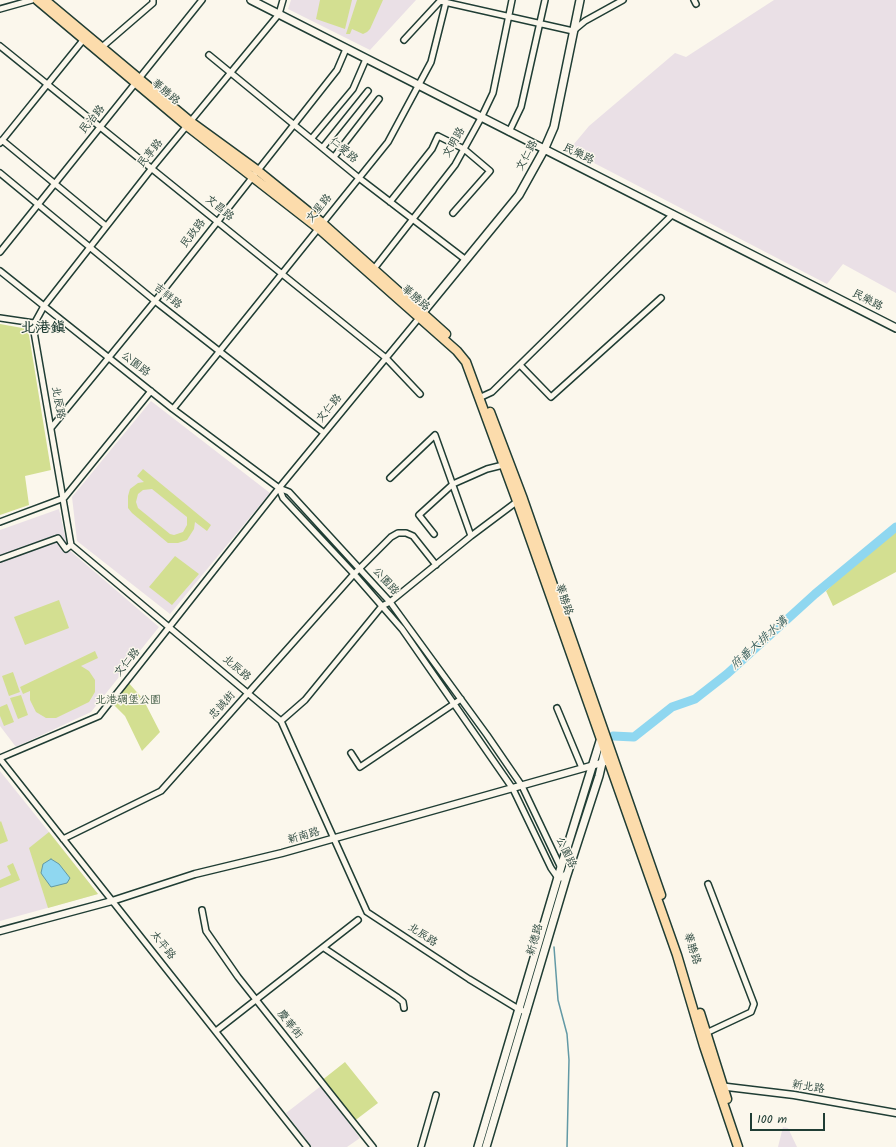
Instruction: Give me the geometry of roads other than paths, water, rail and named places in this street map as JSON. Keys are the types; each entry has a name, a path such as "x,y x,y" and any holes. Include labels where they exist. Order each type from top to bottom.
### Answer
{"main road":[{"name":"華勝路","path":"37,0 189,124 320,225 421,316 457,351 466,362 482,397 520,500 603,740 607,759 704,1034 738,1147"},
{"name":"華勝路","path":"45,0 102,47 137,81"},
{"name":"民樂路","path":"251,0 896,328"},
{"name":"文仁路","path":"421,316 519,195 544,150 554,127 580,0"},
{"name":"華勝路","path":"482,397 503,465 520,500"},
{"name":"新德路","path":"486,1147 524,1011 561,867 603,740"},
{"name":"新德路","path":"478,1147 524,1011 566,878 607,759"},
{"name":"華勝路","path":"720,1086 744,1147"}],"street":[{"path":"0,9 32,0"},
{"path":"102,47 152,3 153,0"},
{"name":"民治路","path":"0,252 202,0"},
{"name":"民享路","path":"34,323 44,306 106,226 279,14 282,0"},
{"path":"404,40 440,0 540,22 573,31 585,21 622,0"},
{"name":"文明路","path":"372,271 441,184 464,149 481,118 493,93 512,0"},
{"path":"509,132 521,107 545,0"},
{"name":"文星路","path":"173,408 220,352 320,225 388,142 431,62 446,2"},
{"path":"84,39 1,142 55,183 106,226"},
{"name":"文昌路","path":"0,46 386,358 420,394"},
{"name":"民政路","path":"51,428 155,301 217,220 337,70 346,49"},
{"name":"仁愛路","path":"209,55 294,123 359,178 466,260"},
{"path":"312,138 353,89 366,59"},
{"path":"323,147 368,91"},
{"path":"334,158 379,99"},
{"path":"390,202 432,149 438,136 464,149 490,171 453,213"},
{"name":"吉祥路","path":"0,173 39,204 89,248 324,434"},
{"path":"482,397 492,392 673,214"},
{"name":"公園路","path":"0,271 173,408 279,488 289,492 390,602 461,699 522,786 566,878 558,878 551,868 513,788 402,629 354,574 283,498 279,488"},
{"path":"520,365 550,397 661,298"},
{"name":"文仁路","path":"0,758 99,716 171,628 279,488 421,316"},
{"path":"0,318 34,323"},
{"name":"北辰路","path":"34,323 33,326 71,545 282,721 367,912 524,1011"},
{"path":"0,522 64,498 151,391"},
{"path":"390,478 435,435 471,536"},
{"path":"434,534 419,515 453,484 487,469 503,465"},
{"path":"282,721 306,700 382,606 390,602 471,536 520,500"},
{"name":"忠誠街","path":"63,839 161,791 359,568 391,537 398,533 406,533 413,536 436,565"},
{"path":"0,559 58,538 66,549 71,545"},
{"path":"352,753 360,767 461,699"},
{"path":"557,708 582,768"},
{"name":"太平路","path":"0,758 307,1147"},
{"name":"新南路","path":"0,931 112,901 196,874 334,839 522,786 594,765 607,759"},
{"path":"704,1034 750,1012 754,1004 708,884"},
{"name":"慶華街","path":"202,910 206,931 256,1000 373,1147"},
{"path":"216,1031 358,920"},
{"path":"324,948 397,997 403,1002 404,1008"},
{"name":"新北路","path":"720,1086 896,1113"},
{"path":"421,1147 436,1095"}],"water":[{"path":"51,859 59,864 70,878 67,883 51,887 41,873 43,864"}],"waterway":[{"name":"府番大排水溝","path":"613,736 634,737 672,707 695,699 727,674 815,594 896,527"},
{"path":"554,947 558,1000 567,1034 569,1060 567,1147"}],"district":[{"name":"北港鎮","path":"43,329"}],"park label":[{"name":"北港碉堡公園","path":"128,701"}]}
